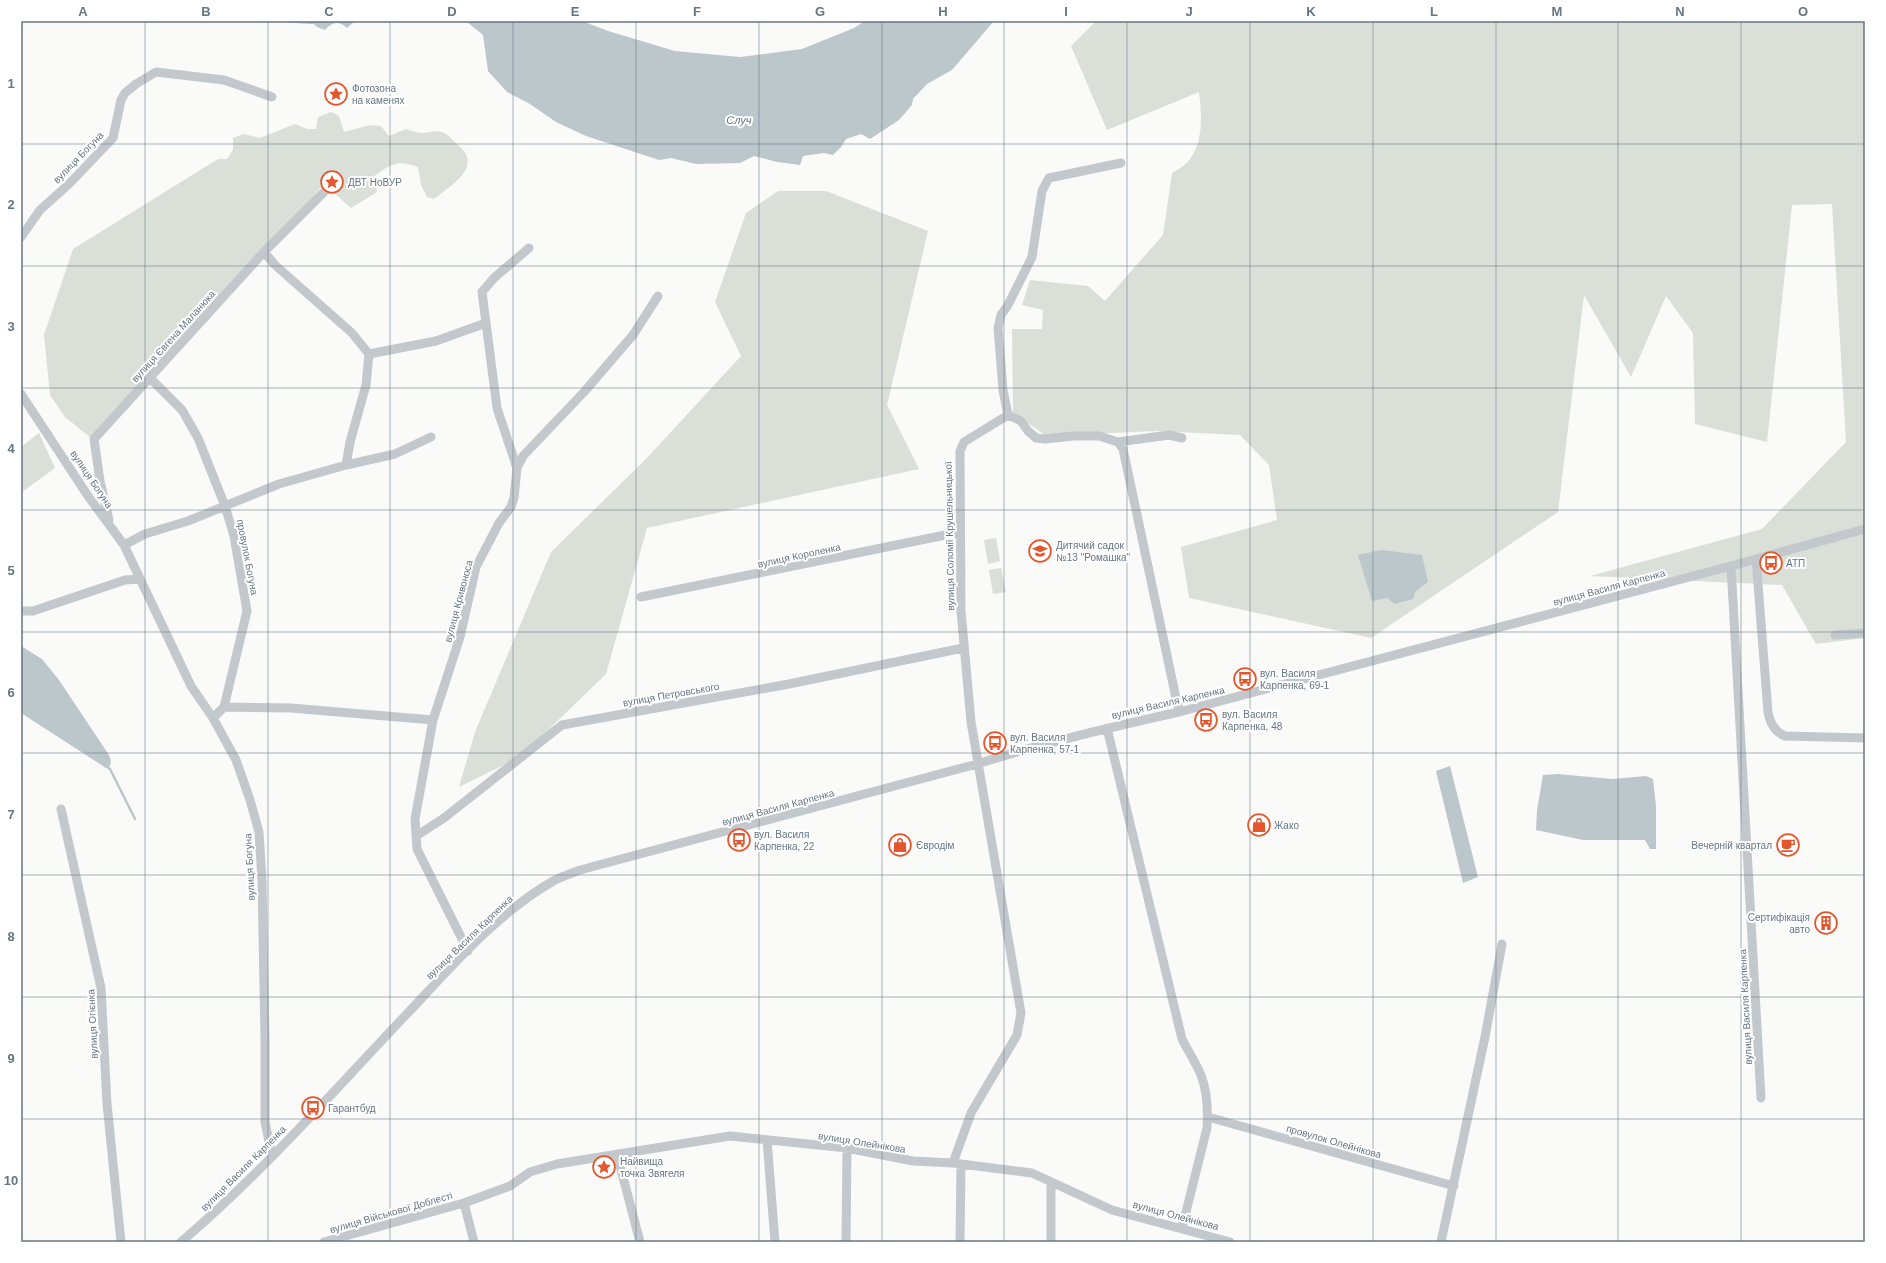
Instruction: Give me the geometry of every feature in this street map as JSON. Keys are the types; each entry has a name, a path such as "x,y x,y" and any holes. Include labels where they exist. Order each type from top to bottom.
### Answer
{"street":[{"name":"вулиця Богуна","path":"21,238 40,210 69,184 112,138 121,100 125,93 136,84 156,72 224,80 272,97"},
{"path":"1121,163 1049,178 1042,191 1032,257 1002,315 998,328 1003,390 1008,415 1021,422 1036,438 1045,439 1073,436 1099,436 1118,442 1170,435 1182,438"},
{"name":"вулиця Євгена Маланюка","path":"110,526 100,481 94,439 264,252 330,185"},
{"name":"вулиця Кривоноса","path":"517,468 497,408 482,292 494,278 529,248"},
{"path":"264,252 275,265 352,333 369,354 366,385 350,442 346,465"},
{"name":"вулиця Кривоноса","path":"468,951 417,850 416,819 433,720 460,637 476,567 499,523 512,507 517,468 523,456 584,392 633,335 658,296"},
{"path":"369,354 436,340 486,323"},
{"name":"провулок Богуна","path":"150,378 182,410 198,438 225,506 234,536 247,610 224,707"},
{"name":"вулиця Богуна","path":"21,394 88,496 124,545 191,686 213,718 236,760 250,800 259,832 262,880 265,1122 272,1156"},
{"name":"вулиця Соломії Крушельницької","path":"977,764 963,648 960,595 960,451 964,442 1008,415"},
{"path":"124,545 145,534 188,521 279,484 346,465 395,454 431,436"},
{"path":"1118,442 1123,449 1179,712"},
{"path":"1731,566 1865,529"},
{"name":"вулиця Короленка","path":"641,597 960,532"},
{"path":"1756,559 1769,720 1780,734 1792,736 1865,738"},
{"name":"вулиця Василя Карпенка","path":"181,1242 216,1212 272,1156 468,951 517,904 556,879 580,870 977,764 1011,753 1107,728 1179,712 1731,566 1761,1098"},
{"path":"21,611 33,611 125,580 140,579"},
{"path":"1835,635 1865,633"},
{"name":"вулиця Петровського","path":"416,836 450,813 562,725 782,685 963,648"},
{"path":"213,718 224,707 291,708 433,720"},
{"path":"1107,728 1182,1039 1201,1076 1208,1117 1207,1128 1182,1228"},
{"path":"960,1242 957,1164 971,1113 1017,1035 1021,1013 977,764"},
{"name":"вулиця Огієнка","path":"61,809 102,988 107,1104 121,1242"},
{"path":"1441,1242 1454,1186 1502,944"},
{"name":"провулок Олейнікова","path":"1208,1117 1454,1186"},
{"name":"вулиця Олейнікова","path":"464,1203 510,1186 530,1172 556,1164 730,1136 847,1148 913,1161 957,1164 1032,1173 1112,1210 1230,1242"},
{"path":"767,1140 775,1242"},
{"path":"846,1242 847,1148"},
{"path":"617,1154 640,1242"},
{"path":"1051,1182 1051,1242"},
{"path":"464,1203 474,1242"},
{"name":"вулиця Військової Доблесті","path":"324,1242 464,1203"}],"shaded area":[{"path":"1096,21 1865,21 1865,638 1816,644 1782,585 1590,576 1762,529 1846,442 1832,204 1792,205 1767,442 1695,424 1693,333 1666,296 1631,377 1584,295 1558,512 1371,638 1189,598 1181,547 1277,520 1269,465 1240,435 1156,431 1046,436 1013,412 1012,329 1042,329 1043,310 1022,305 1030,280 1088,286 1105,301 1163,235 1172,173 1186,164 1192,156 1199,139 1201,111 1199,92 1107,130 1071,46"},
{"path":"331,112 339,116 344,132 370,125 381,126 389,136 406,129 421,133 435,131 442,132 451,138 466,154 468,162 466,169 462,176 434,199 427,197 421,185 418,167 399,163 394,164 373,177 377,192 351,208 324,184 264,252 91,438 65,417 50,395 44,335 73,249 218,159 227,159 233,150 233,138 243,134 260,138 295,124 307,129 316,129 318,117"},
{"path":"778,191 826,191 928,231 887,405 919,469 647,528 606,674 520,757 459,787 475,732 551,552 645,460 741,356 715,302 746,213"},
{"path":"39,433 55,468 21,493 21,447"},
{"path":"996,538 1000,561 988,564 984,540"},
{"path":"1001,568 1006,592 993,594 989,570"}],"water":[{"path":"265,21 355,21 347,28 344,25 336,23 330,25 325,30 314,24"},
{"name":"Случ","path":"466,21 582,21 608,31 675,51 740,57 802,49 854,28 865,21 994,21 952,70 927,84 913,99 912,105 899,120 870,139 861,134 846,139 833,155 824,153 803,156 800,165 777,162 754,156 740,163 696,164 671,158 659,160 586,136 556,122 530,104 507,92 488,71 483,35"},
{"path":"1381,550 1422,555 1428,582 1415,592 1413,599 1395,604 1387,598 1372,601 1358,555"},
{"path":"21,646 42,659 59,680 109,755 111,761 110,766 106,768 21,713"},
{"path":"1450,766 1478,877 1463,883 1436,771"},
{"path":"1558,774 1612,779 1646,776 1653,779 1656,806 1656,849 1650,849 1645,840 1583,840 1536,830 1537,810 1543,775"}],"waterway":[{"path":"106,766 110,769 135,819"}],"place":[{"name":"Фотозона на каменях","path":"336,94"},
{"name":"ДВТ НоВУР","path":"332,182"},
{"name":"Дитячий садок №13 \"Ромашка\"","path":"1040,551"},
{"name":"АТП","path":"1771,563"},
{"name":"вул. Василя Карпенка, 69-1","path":"1245,679"},
{"name":"вул. Василя Карпенка, 48","path":"1206,720"},
{"name":"вул. Василя Карпенка, 57-1","path":"995,743"},
{"name":"Жако","path":"1259,825"},
{"name":"вул. Василя Карпенка, 22","path":"739,840"},
{"name":"Євродім","path":"900,845"},
{"name":"Вечерній квартал","path":"1788,845"},
{"name":"Сертифікація авто","path":"1826,923"},
{"name":"Гарантбуд","path":"313,1108"},
{"name":"Найвища точка Звягеля","path":"604,1167"}]}
